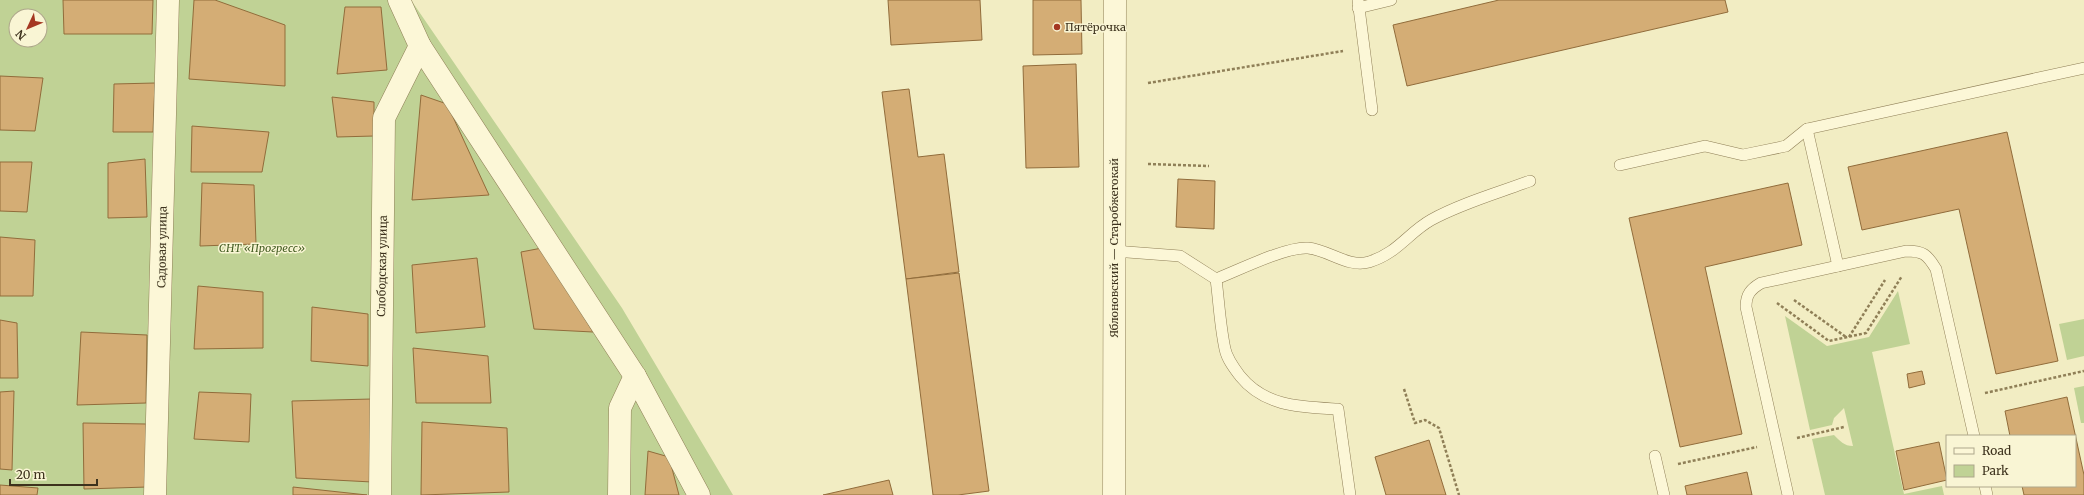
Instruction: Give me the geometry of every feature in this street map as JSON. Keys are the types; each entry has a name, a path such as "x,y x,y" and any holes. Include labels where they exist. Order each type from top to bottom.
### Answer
{"street":[{"name":"Садовая улица","path":"156,495 168,0"},
{"path":"399,0 420,46 635,376 699,495"},
{"name":"Яблоновский — Старобжегокай","path":"1114,495 1115,0"},
{"name":"Слободская улица","path":"380,495 384,118 420,46"},
{"path":"619,495 620,408 635,376"}],"lane":[{"path":"1372,110 1358,4 1392,0"},
{"path":"1620,165 1704,146 1743,155 1786,146 1807,129 2084,68"},
{"path":"1807,129 1838,266"},
{"path":"1216,279 1288,251 1306,248 1325,252 1358,264 1368,262 1393,251 1430,220 1530,181"},
{"path":"1114,251 1180,256 1216,279"},
{"path":"1788,495 1746,307 1746,297 1752,289 1761,283 1906,251 1920,251 1930,259 1936,268 1974,435"},
{"path":"1216,279 1225,350 1234,369 1250,388 1265,397 1299,407 1338,409 1350,495"},
{"path":"1655,456 1664,495"}],"path":[{"path":"1148,83 1364,47"},
{"path":"1148,164 1209,166"},
{"path":"1777,304 1829,341 1866,333 1902,276"},
{"path":"1848,337 1885,280"},
{"path":"1794,300 1848,337"},
{"path":"1965,397 2084,371"},
{"path":"1404,389 1414,423 1424,420 1439,428 1459,495"},
{"path":"1658,468 1844,427"}],"green space":[{"name":"СНТ «Прогресс»","path":"0,0 411,0 622,308 733,495 0,495"},
{"path":"1898,291 1910,344 1872,352 1904,494 1942,486 1944,495 1825,495 1812,439 1834,435 1845,444 1853,446 1844,408 1834,418 1832,425 1810,430 1785,316 1827,346 1869,337"},
{"path":"2084,319 2084,356 2067,360 2059,324"},
{"path":"2084,386 2084,423 2081,423 2074,388"}],"building":[{"path":"63,0 153,0 152,34 64,34"},
{"path":"194,0 215,0 285,25 285,86 189,79"},
{"path":"888,0 980,0 982,40 891,45"},
{"name":"Пятёрочка","path":"1033,0 1081,0 1082,54 1033,55"},
{"path":"1499,0 1725,0 1728,12 1407,86 1393,25"},
{"path":"345,7 381,7 387,70 337,74"},
{"path":"1076,64 1079,167 1026,168 1023,66"},
{"path":"0,76 43,78 35,131 0,130"},
{"path":"155,83 153,132 113,132 114,84"},
{"path":"909,89 918,157 944,154 959,272 906,279 882,92"},
{"path":"421,95 447,104 489,195 412,200"},
{"path":"332,97 374,102 374,136 337,137"},
{"path":"192,126 269,132 262,172 191,172"},
{"path":"2007,132 2058,361 1996,374 1959,209 1862,230 1848,167"},
{"path":"145,159 147,217 108,218 108,163"},
{"path":"0,162 32,162 27,212 0,211"},
{"path":"1178,179 1215,181 1214,229 1176,227"},
{"path":"202,183 254,185 256,244 200,246"},
{"path":"1788,183 1802,245 1705,267 1742,434 1680,447 1629,218"},
{"path":"0,237 35,240 33,296 0,296"},
{"path":"542,248 593,332 534,329 521,252"},
{"path":"477,258 485,327 416,333 412,265"},
{"path":"959,273 989,491 958,495 933,495 906,279"},
{"path":"198,286 263,292 263,348 194,349"},
{"path":"312,307 368,314 368,366 311,361"},
{"path":"0,320 17,323 18,378 0,378"},
{"path":"81,332 147,335 146,403 77,405"},
{"path":"413,348 488,356 491,403 416,403"},
{"path":"1922,371 1925,384 1909,388 1907,374"},
{"path":"14,391 12,470 0,469 0,392"},
{"path":"199,392 251,394 249,442 194,439"},
{"path":"2067,397 2075,435 2010,435 2005,411"},
{"path":"372,399 372,482 296,478 292,401"},
{"path":"422,422 507,428 509,492 421,495"},
{"path":"83,423 146,424 147,487 84,489"},
{"path":"2076,438 2084,475 2084,495 2024,495 2022,487 2076,487"},
{"path":"1429,440 1446,495 1386,495 1375,457"},
{"path":"1939,442 1946,480 1904,490 1896,451"},
{"path":"648,451 669,457 679,495 645,495"},
{"path":"1747,472 1752,495 1687,495 1685,486"},
{"path":"889,480 893,495 823,495"},
{"path":"0,485 38,488 37,495 0,495"},
{"path":"293,487 367,495 293,495"}],"place":[{"name":"Пятёрочка","path":"1057,27"}]}
